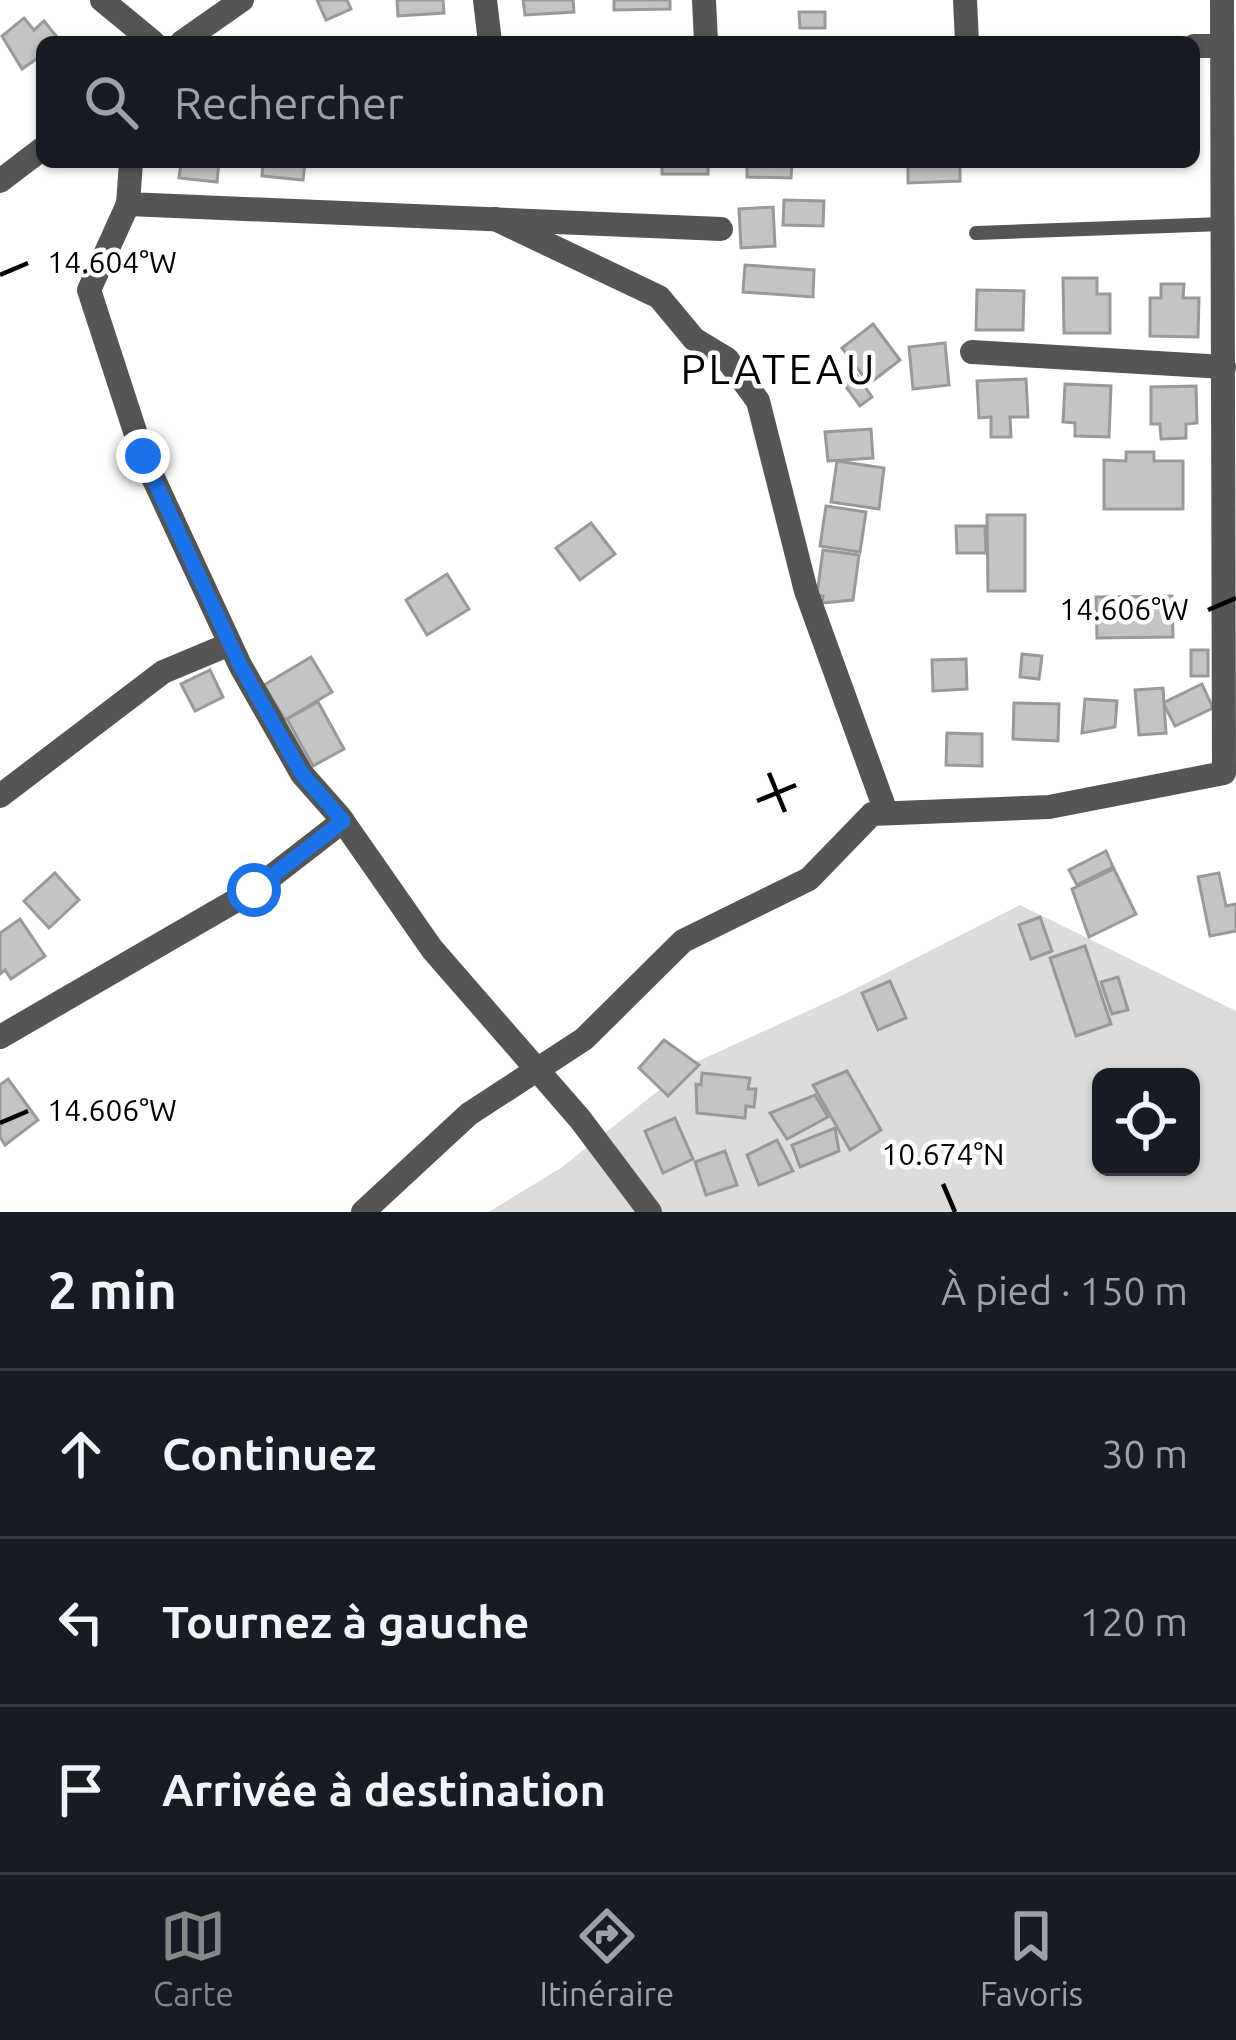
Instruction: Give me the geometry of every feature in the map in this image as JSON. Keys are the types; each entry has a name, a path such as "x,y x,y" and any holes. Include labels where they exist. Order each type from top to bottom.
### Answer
{"street":[{"path":"102,0 146,36"},
{"path":"191,36 242,0"},
{"path":"485,0 489,36"},
{"path":"704,0 706,36"},
{"path":"965,0 968,36"},
{"path":"364,1212 469,1114 584,1039 683,941 809,879 872,814 1049,807 1224,773 1230,463 1223,367 1230,321 1223,224 1229,177 1222,0"},
{"path":"1200,46 1222,46"},
{"path":"0,181 36,154"},
{"path":"131,168 128,203 89,290 143,456 230,644 302,774 343,821 431,949 537,1067 650,1212"},
{"path":"128,203 721,229"},
{"path":"495,219 658,297 694,339 727,358 758,401 806,591 886,812"},
{"path":"972,352 1223,367"},
{"path":"0,796 163,672 230,644"},
{"path":"0,1037 254,890 343,821"}],"lane":[{"path":"976,233 1223,224"}],"shaded area":[{"path":"1020,905 1236,1011 1236,1212 489,1212 562,1167 692,1064 845,994"}],"building":[{"path":"317,0 347,0 351,9 326,20"},
{"path":"397,0 443,0 444,13 398,16"},
{"path":"523,0 573,0 574,12 525,15"},
{"path":"614,0 670,0 670,9 614,10"},
{"path":"799,12 825,12 825,28 800,28"},
{"path":"24,18 34,30 44,21 56,36 36,36 36,59 22,69 2,36"},
{"path":"180,168 218,168 217,182 179,178"},
{"path":"263,168 304,168 303,180 262,176"},
{"path":"662,168 708,168 708,174 662,174"},
{"path":"747,168 792,168 791,178 747,177"},
{"path":"908,168 960,168 960,181 908,183"},
{"path":"784,200 824,201 823,226 783,225"},
{"path":"773,207 775,246 741,248 739,209"},
{"path":"745,265 814,270 813,297 743,292"},
{"path":"1063,278 1097,278 1097,294 1110,294 1110,333 1064,333"},
{"path":"1161,284 1184,284 1183,298 1199,298 1198,337 1150,336 1150,298 1161,298"},
{"path":"977,290 1024,291 1023,330 976,330"},
{"path":"873,324 900,360 869,384 842,348"},
{"path":"945,343 949,385 913,389 909,347"},
{"path":"854,371 872,397 860,406 841,380"},
{"path":"1026,379 1028,417 1010,417 1011,437 991,437 991,417 979,418 977,381"},
{"path":"1065,384 1111,386 1109,437 1075,436 1075,423 1063,422"},
{"path":"1196,386 1197,423 1186,424 1186,438 1161,439 1160,424 1151,424 1151,387"},
{"path":"871,429 873,458 828,461 825,432"},
{"path":"1126,452 1154,452 1154,461 1183,461 1183,509 1104,509 1104,460 1126,461"},
{"path":"837,461 884,468 879,509 831,502"},
{"path":"826,506 866,512 860,552 820,546"},
{"path":"987,515 1025,515 1025,591 988,591"},
{"path":"591,523 615,554 580,580 556,548"},
{"path":"956,526 985,526 986,553 957,553"},
{"path":"823,550 859,555 853,600 822,603 823,596 817,595"},
{"path":"447,574 469,609 427,635 406,600"},
{"path":"1172,596 1173,637 1097,638 1096,597"},
{"path":"1191,650 1208,650 1208,676 1191,676"},
{"path":"1022,654 1042,656 1039,679 1020,677"},
{"path":"311,657 332,692 285,720 264,685"},
{"path":"966,659 967,689 933,691 932,660"},
{"path":"210,670 223,697 195,711 181,684"},
{"path":"1202,684 1213,708 1175,726 1163,703"},
{"path":"1163,688 1166,733 1139,735 1135,690"},
{"path":"1085,699 1117,701 1115,727 1082,733"},
{"path":"318,702 344,749 313,766 287,719"},
{"path":"1014,703 1059,704 1058,741 1013,739"},
{"path":"947,733 982,734 982,766 946,765"},
{"path":"1106,851 1113,867 1077,885 1069,870"},
{"path":"1114,869 1136,914 1089,937 1072,889"},
{"path":"55,873 79,900 49,928 24,901"},
{"path":"1219,873 1226,906 1236,904 1236,931 1210,936 1198,877"},
{"path":"1040,917 1052,951 1031,959 1019,925"},
{"path":"20,919 45,956 11,979 5,970 0,974 0,933"},
{"path":"1085,946 1111,1024 1076,1036 1050,958"},
{"path":"1118,977 1128,1010 1112,1014 1101,982"},
{"path":"890,981 906,1018 878,1030 862,993"},
{"path":"664,1040 699,1065 668,1096 639,1068"},
{"path":"847,1071 881,1130 850,1150 813,1085"},
{"path":"702,1073 750,1078 748,1089 756,1089 754,1107 746,1106 745,1118 697,1113 696,1084 701,1085"},
{"path":"8,1079 38,1120 5,1145 0,1137 0,1085"},
{"path":"815,1095 828,1117 787,1139 770,1113"},
{"path":"675,1118 693,1159 663,1173 645,1131"},
{"path":"835,1128 839,1151 800,1167 792,1145"},
{"path":"777,1140 793,1171 759,1185 747,1155"},
{"path":"725,1151 737,1185 706,1195 695,1162"}],"district":[{"name":"PLATEAU","path":"779,368"}],"route":[{"path":"143,456 240,665 302,774 343,821 254,890"}]}
